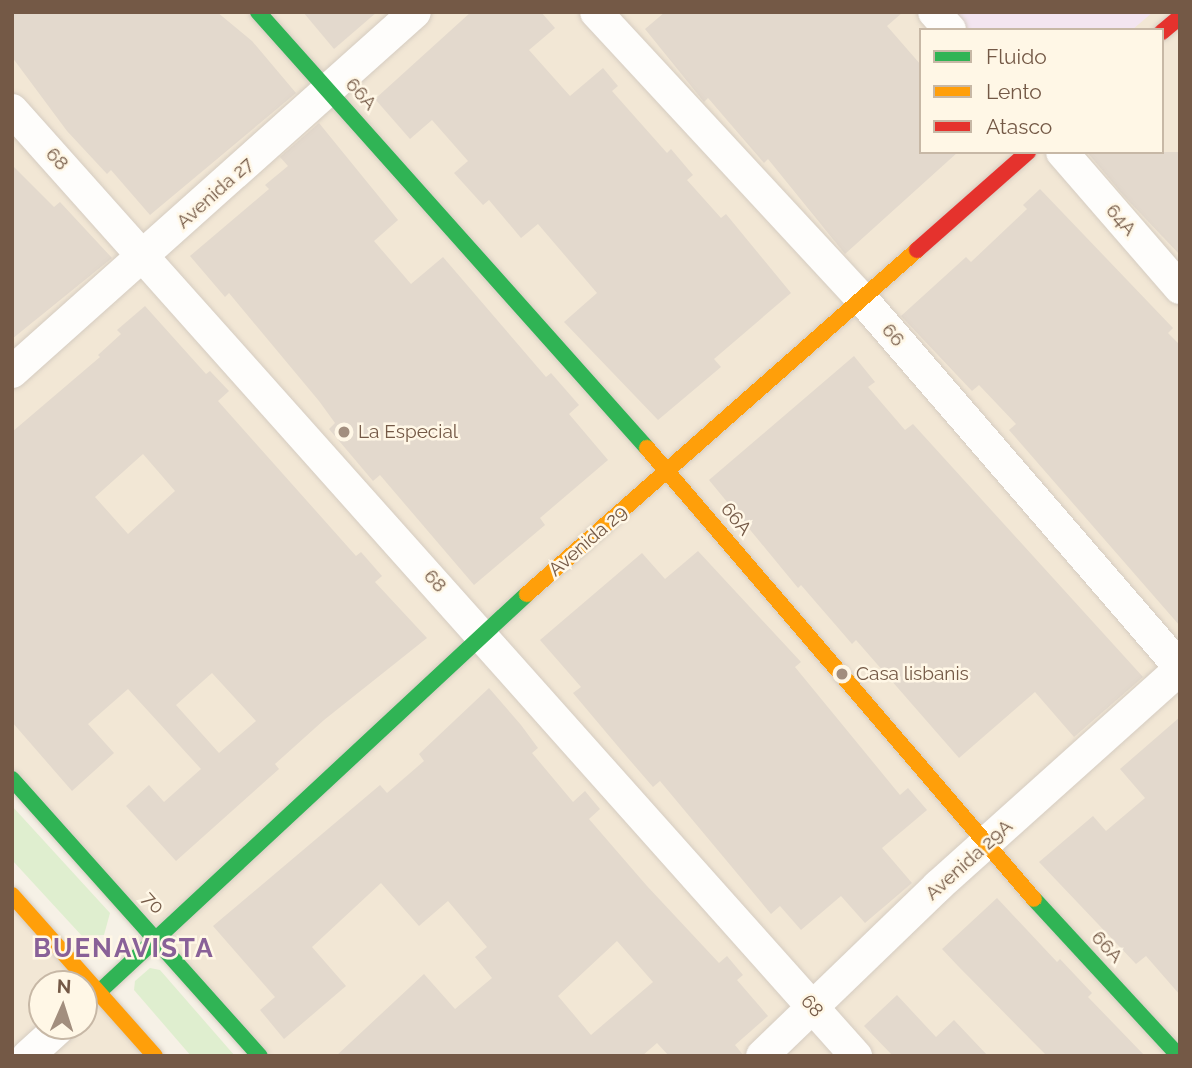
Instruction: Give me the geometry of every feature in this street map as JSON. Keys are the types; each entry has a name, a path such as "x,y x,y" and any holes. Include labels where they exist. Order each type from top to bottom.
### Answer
{"street":[{"name":"66A","path":"258,12 667,471 986,846 1179,1056"},
{"name":"Avenida 27","path":"12,372 330,91 415,12"},
{"name":"66","path":"596,12 862,299 1180,668"},
{"path":"934,12 948,28"},
{"path":"1164,30 1180,16"},
{"name":"68","path":"12,110 146,255 856,1056"},
{"name":"Avenida 29","path":"98,992 158,940 482,634 1026,154"},
{"name":"64A","path":"1064,154 1180,288"},
{"name":"Avenida 29A","path":"762,1056 1180,668"},
{"name":"70","path":"12,779 260,1056"},
{"path":"12,895 70,970"},
{"path":"98,1004 155,1056"},
{"path":"27,1056 45,1040"}],"shaded area":[{"path":"12,12 1180,12 1180,1056 260,1056 12,779"},
{"path":"954,12 1153,12 1134,28 967,28"},
{"path":"12,895 79,970 28,970 28,1040 98,1040 98,992 155,1056 12,1056"}],"green space":[{"path":"12,806 110,913 104,935 82,936 12,860"},
{"path":"150,968 160,970 235,1056 191,1056 134,990 135,981"}],"building":[{"path":"12,12 217,12 252,41 296,93 150,215 111,170 107,174 67,131 12,57"},
{"path":"303,12 377,12 334,49"},
{"path":"471,12 541,12 555,28 529,50 570,96 603,68 618,86 612,91 667,153 671,149 693,175 687,180 721,218 726,214 791,293 714,359 721,367 658,420 564,322 597,293 538,224 521,238 489,200 483,205 454,173 468,161 432,120 410,139 375,99"},
{"path":"665,12 903,12 887,26 919,63 919,154 956,154 845,254 768,159 764,163 708,98 704,102 645,29"},
{"path":"319,123 398,220 374,241 411,284 443,257 546,377 551,373 579,405 569,414 608,460 540,518 545,525 474,585 380,475 373,481 329,429 335,423 319,401 229,293 225,297 190,256 269,189 265,185 288,166 280,157"},
{"path":"1180,152 1180,255 1089,154"},
{"path":"12,165 54,207 60,202 112,258 12,339"},
{"path":"1040,189 1173,328 1168,333 1180,345 1180,626 1009,430 1016,424 979,385 972,391 901,316 966,257 971,262 1027,209 1023,205"},
{"path":"145,306 206,374 210,371 229,391 218,401 356,556 361,552 382,576 375,582 427,638 324,720 275,764 279,769 176,861 126,806 149,785 164,802 201,769 128,689 88,724 114,753 72,791 12,722 12,432 100,357 98,355 121,334 117,330","holes":["143,454 175,491 128,534 95,497","212,673 256,721 219,753 176,705"]},
{"path":"854,356 875,382 868,387 905,430 913,424 1143,677 1074,737 1035,692 959,758 856,640 852,644 801,585 798,588 709,480"},
{"path":"698,551 801,662 795,667 900,795 908,788 927,810 882,848 912,883 865,923 841,896 801,930 780,906 771,914 660,781 653,787 621,750 573,693 581,687 540,640 642,553 665,579"},
{"path":"489,688 538,748 532,753 573,802 585,791 600,809 589,819 647,886 719,963 727,956 743,975 737,980 768,1016 735,1045 744,1056 669,1056 657,1043 642,1056 336,1056 424,974 455,1009 492,978 475,957 487,947 448,901 419,926 381,883 312,947 346,986 284,1039 260,1010 275,997 213,926 380,785 387,793 424,761 419,754","holes":["617,941 653,982 591,1035 558,996"]},
{"path":"1180,717 1180,995 1146,956 1136,964 1039,862 1093,816 1106,831 1145,798 1120,769"},
{"path":"997,898 1057,962 1060,959 1092,993 1088,997 1145,1056 1047,1056 942,949"},
{"path":"897,995 936,1037 954,1020 988,1056 893,1056 864,1026"}],"traffic: fast":[{"path":"258,12 647,448"},
{"path":"99,992 527,594"},
{"path":"12,779 260,1056"},
{"path":"1034,899 1179,1056"}],"traffic: slow":[{"path":"527,594 917,250"},
{"path":"647,448 1034,899"},
{"path":"12,895 155,1056"}],"traffic: jam":[{"path":"1164,30 1180,17"},
{"path":"917,250 1026,154"}],"place":[{"name":"La Especial","path":"344,432"},
{"name":"Casa lisbanis","path":"842,674"}],"district":[{"name":"BUENAVISTA","path":"124,949"}]}
